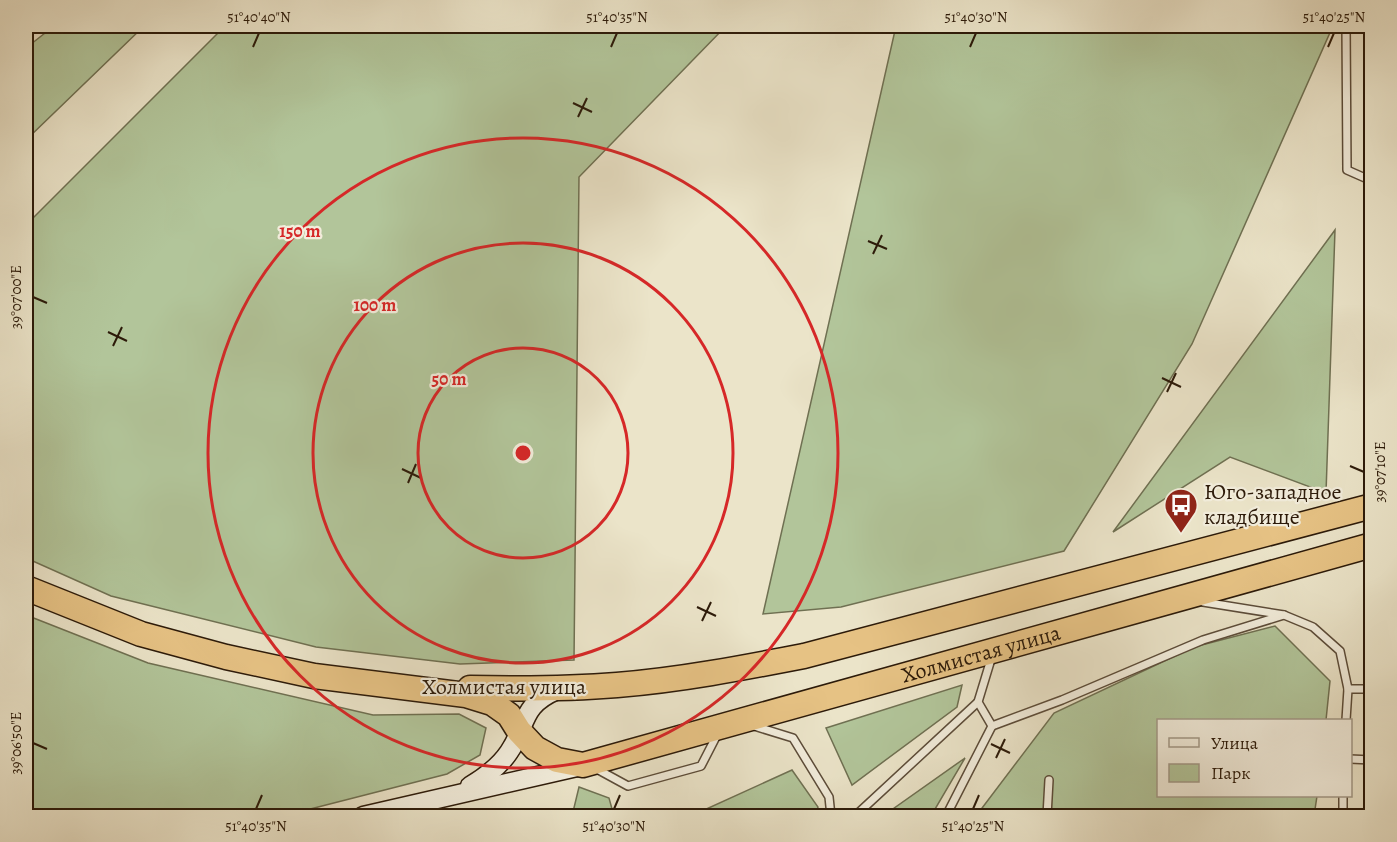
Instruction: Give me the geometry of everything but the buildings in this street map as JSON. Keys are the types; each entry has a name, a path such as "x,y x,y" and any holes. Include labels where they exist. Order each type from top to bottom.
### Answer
{"highway":[{"name":"Холмистая улица","path":"411,687 559,689 620,685 703,674 804,656 1371,506"},
{"name":"Холмистая улица","path":"411,687 466,695 492,703 509,715 519,731 535,748 557,760 585,765 1371,545"},
{"path":"1198,552 1210,590"},
{"path":"26,588 141,634 226,657 314,676 411,687"}],"main road":[{"path":"435,800 470,786 491,773 510,751 526,714 541,697 559,689"},
{"path":"363,816 585,765"}],"lane":[{"path":"1346,26 1347,170 1371,181"},
{"path":"1183,598 1284,615 1313,627 1340,651 1348,689 1346,719"},
{"path":"946,816 992,726 1062,700 1203,640 1284,615"},
{"path":"855,816 978,702 993,651"},
{"path":"1348,689 1371,689"},
{"path":"978,702 992,726"},
{"path":"585,765 628,786 700,766 731,724 793,738 829,797 831,816"},
{"path":"1352,759 1371,760"},
{"path":"1047,816 1049,780"},
{"path":"1343,797 1343,816"}],"green space":[{"path":"54,26 144,26 26,140 26,48"},
{"path":"225,26 726,26 579,177 574,660 460,664 316,647 111,596 26,558 26,225"},
{"path":"896,26 1332,26 1332,28 1192,344 1064,551 841,607 763,614"},
{"path":"1335,230 1326,493 1230,457 1113,532"},
{"path":"26,615 148,663 373,715 459,714 486,728 480,755 447,774 283,816 26,816"},
{"path":"1275,626 1330,681 1326,719 1157,719 1157,797 1317,797 1314,816 976,816 1054,713 1194,647"},
{"path":"962,685 957,707 852,785 826,728"},
{"path":"965,758 931,816 883,816"},
{"path":"792,770 818,807 815,816 691,816"},
{"path":"579,787 609,798 614,816 572,816"}],"place":[{"name":"Юго-западное кладбище","path":"1181,534"}]}
